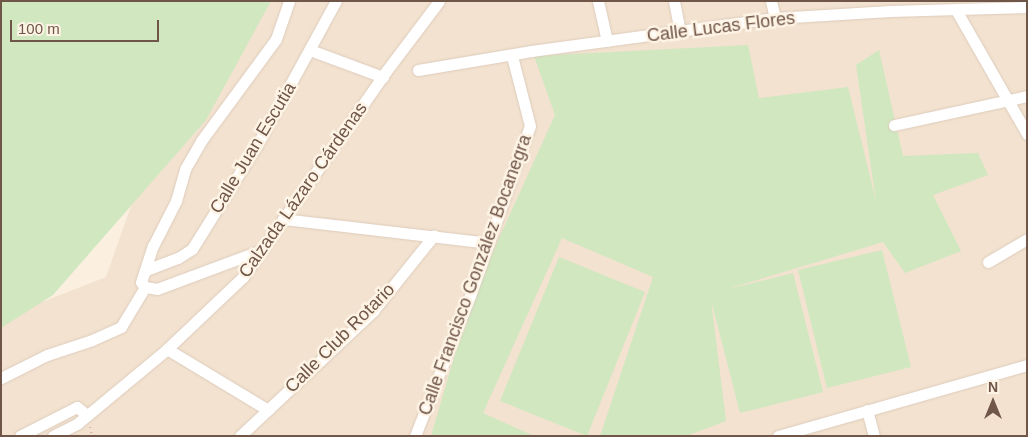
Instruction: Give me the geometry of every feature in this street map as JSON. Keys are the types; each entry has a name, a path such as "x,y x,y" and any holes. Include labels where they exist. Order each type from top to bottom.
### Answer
{"street":[{"path":"262,250 157,289 145,287 141,282 154,246 176,201 186,169 202,142 276,39 289,1"},
{"name":"Calle Juan Escutia","path":"146,270 178,258 192,249 257,145 336,1"},
{"name":"Calzada Lázaro Cárdenas","path":"53,436 87,416 167,349 243,277 383,77 439,1"},
{"path":"598,1 608,41"},
{"path":"674,1 683,31"},
{"path":"681,1 683,31"},
{"path":"771,1 775,18"},
{"name":"Calle Lucas Flores","path":"418,70 775,18 908,6 956,10 1027,8"},
{"path":"956,10 1027,134"},
{"path":"310,50 383,77"},
{"name":"Calle Francisco González Bocanegra","path":"415,436 530,126 512,56"},
{"path":"894,124 1027,96"},
{"path":"283,219 434,235 488,243"},
{"name":"Calle Club Rotario","path":"240,436 373,311 434,235"},
{"path":"988,262 1027,239"},
{"path":"1,378 47,355 92,340 120,326 145,287"},
{"path":"167,349 268,410"},
{"path":"778,436 1027,365"},
{"path":"20,436 77,407 87,416"},
{"path":"867,410 874,436"}],"shaded area":[{"path":"203,1 1027,1 1027,436 1,436 1,318 106,277"}],"green space":[{"path":"1,1 271,1 206,120 53,295 1,328"},
{"path":"748,45 759,98 848,87 876,201 856,65 879,50 903,156 978,153 988,175 933,195 961,251 905,273 883,242 724,290 793,273 823,392 740,413 711,300 726,421 686,436 600,436 653,277 562,238 483,413 534,436 431,436 471,300 555,115 534,56"},
{"path":"882,250 911,367 827,388 798,270"},
{"path":"559,257 645,292 587,436 500,401"}]}
